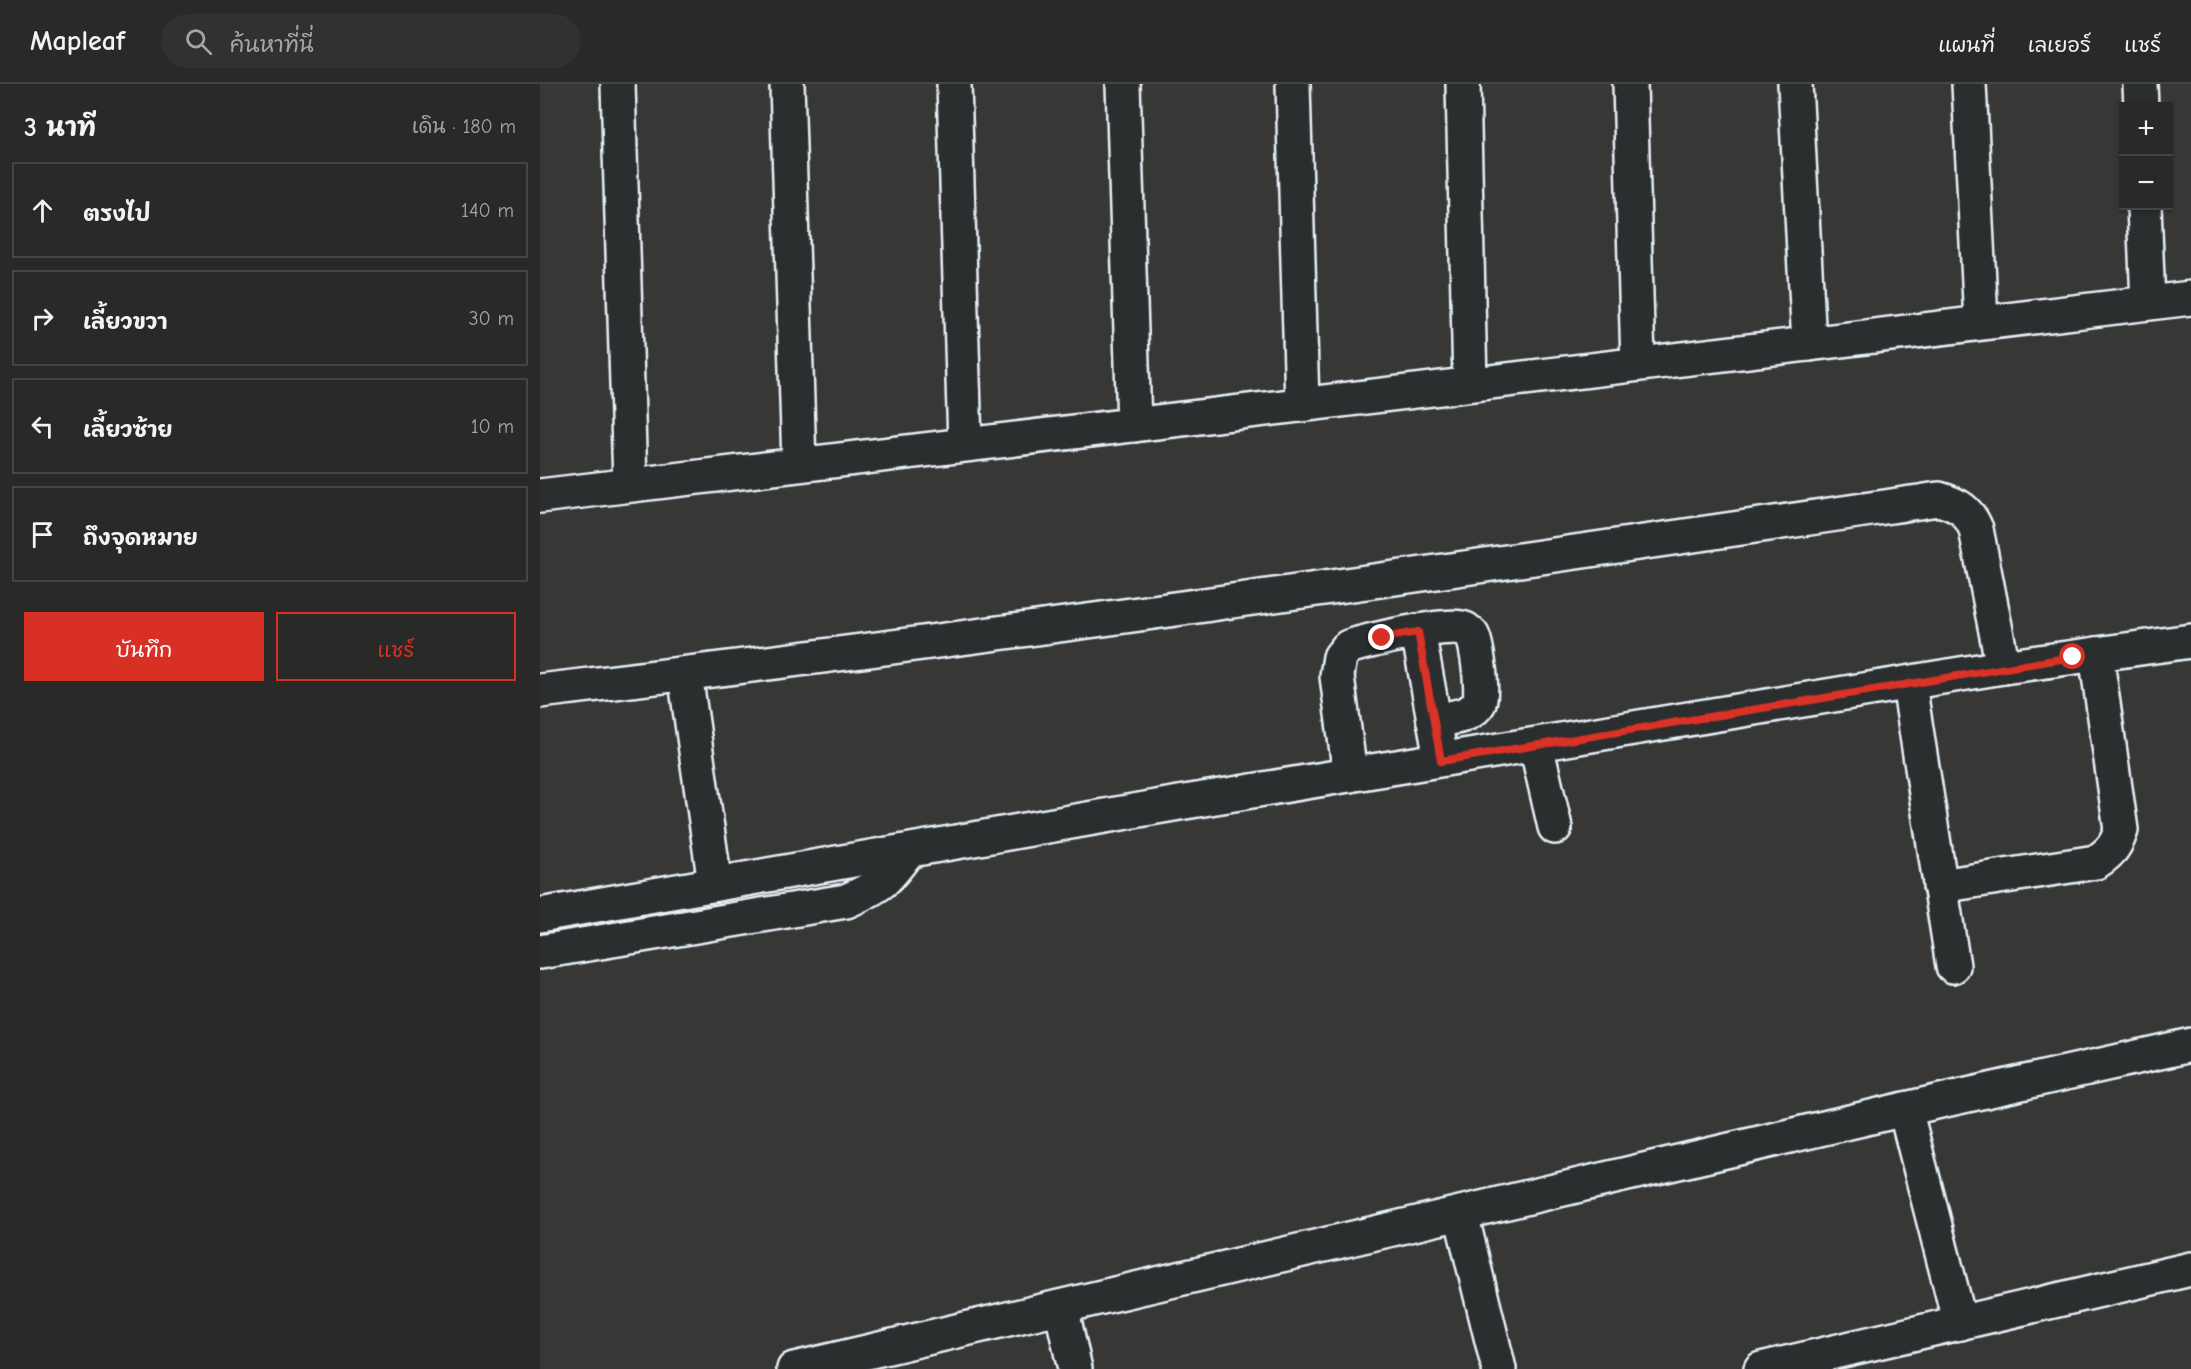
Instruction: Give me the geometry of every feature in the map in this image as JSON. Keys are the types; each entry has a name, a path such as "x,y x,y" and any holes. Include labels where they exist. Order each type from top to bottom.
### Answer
{"street":[{"path":"618,84 630,484"},
{"path":"787,84 799,464"},
{"path":"954,84 965,444"},
{"path":"1123,84 1134,425"},
{"path":"1293,84 1302,405"},
{"path":"1463,84 1470,384"},
{"path":"1630,84 1638,364"},
{"path":"1795,84 1809,344"},
{"path":"1969,84 1981,322"},
{"path":"2140,84 2141,102"},
{"path":"2144,210 2148,303"},
{"path":"540,496 2191,298"},
{"path":"540,691 685,674 1504,563 1939,499 1956,504 1970,516 1976,529 2003,667"},
{"path":"1350,775 1337,676 1340,657 1348,646 1418,632 1454,627 1464,628 1473,636 1482,688 1481,701 1474,709 1461,716 1434,721"},
{"path":"1418,632 1441,761"},
{"path":"540,915 1350,775 2003,667 2191,641"},
{"path":"1940,886 2096,862 2117,844 2121,830 2096,654"},
{"path":"685,674 715,884"},
{"path":"1909,684 1953,966"},
{"path":"1536,745 1555,827"},
{"path":"540,952 846,900 873,890 890,876 908,851"},
{"path":"794,1369 1905,1109 2191,1045"},
{"path":"1905,1109 1960,1323"},
{"path":"1461,1214 1499,1369"},
{"path":"1761,1369 2191,1269"},
{"path":"1061,1307 1076,1369"}],"route":[{"path":"1382,638 1418,632 1441,761 2073,657"}]}
